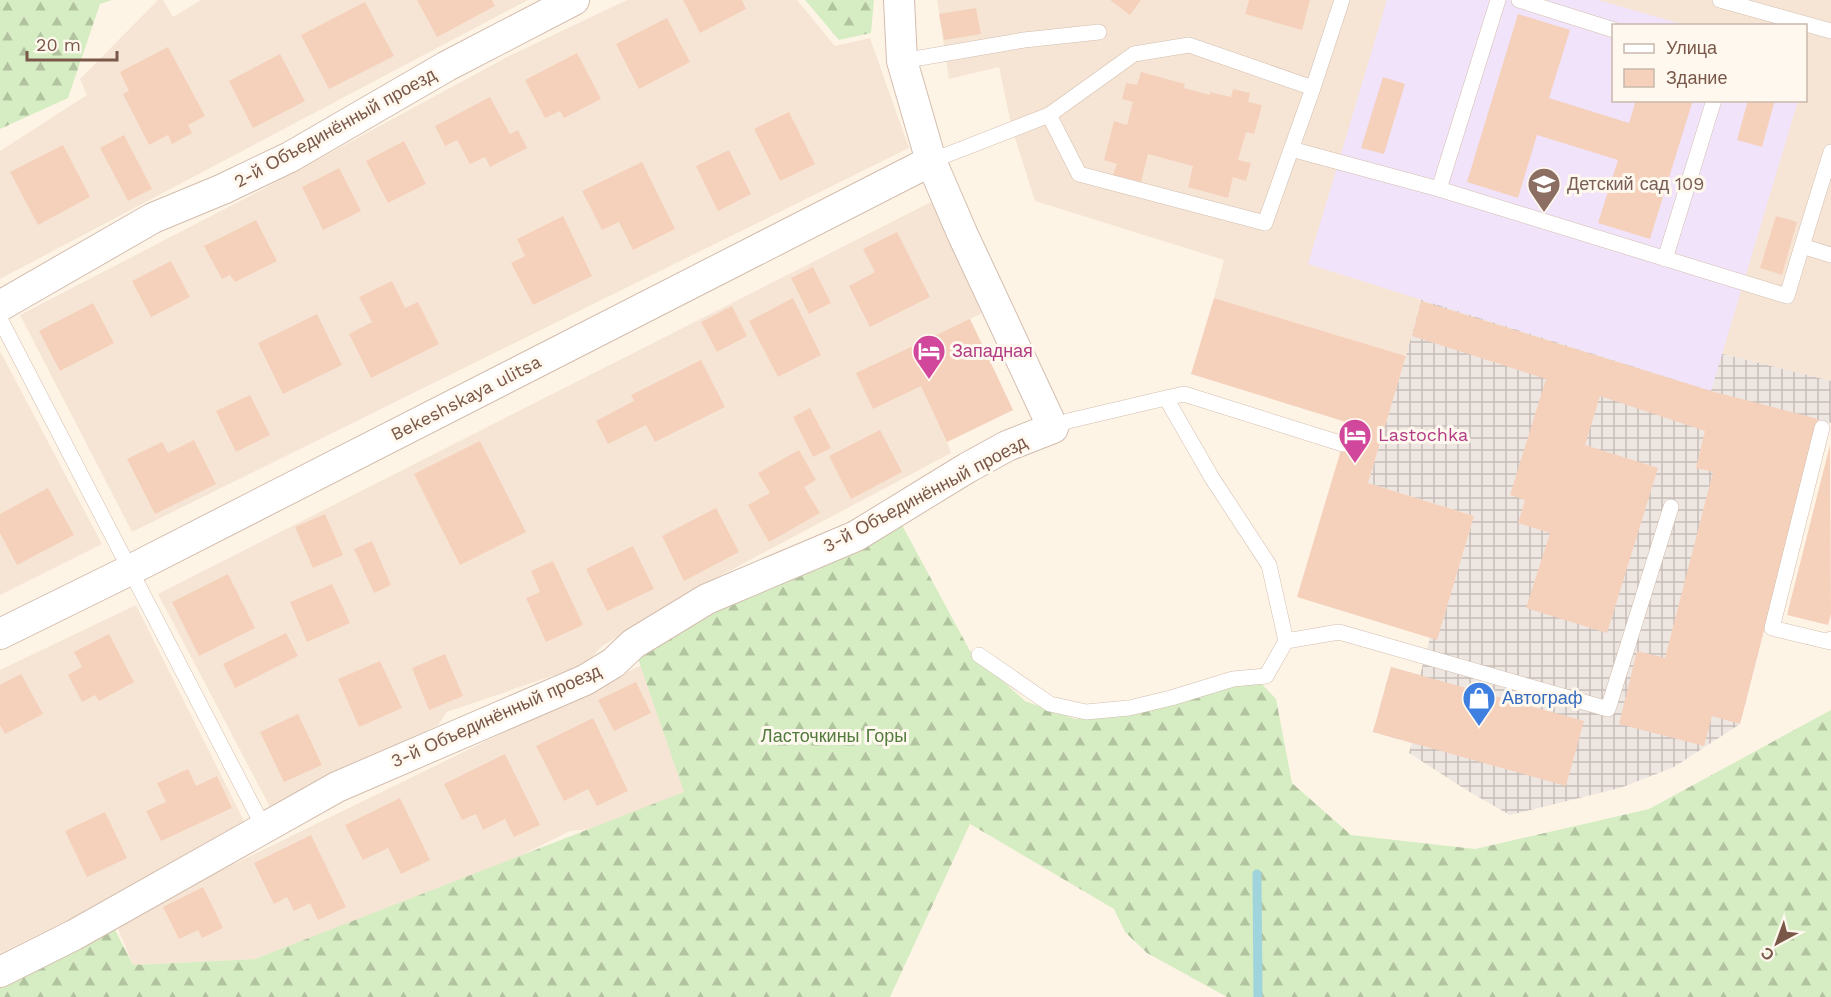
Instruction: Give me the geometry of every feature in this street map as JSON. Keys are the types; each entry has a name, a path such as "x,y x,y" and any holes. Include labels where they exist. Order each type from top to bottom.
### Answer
{"street":[{"name":"2-й Объединённый проезд","path":"0,306 153,218 223,189 290,157 447,66 574,0"},
{"path":"899,0 902,61 930,161 1053,428"},
{"name":"Bekeshskaya ulitsa","path":"0,634 130,570 930,161"},
{"name":"3-й Объединённый проезд","path":"0,972 74,935 337,787 585,680 613,663 633,644 707,599 856,536 1007,446 1053,428"}],"lane":[{"path":"1049,115 1079,174 1265,223 1342,0"},
{"path":"1439,189 1497,0"},
{"path":"1519,0 1612,29"},
{"path":"1720,0 1806,24"},
{"path":"1807,24 1831,31"},
{"path":"902,61 1024,40 1099,32"},
{"path":"930,161 1049,115 1134,54 1189,45 1313,88"},
{"path":"1665,259 1713,102"},
{"path":"1292,149 1439,189 1787,296 1831,152"},
{"path":"1802,246 1831,255"},
{"path":"0,319 264,828"},
{"path":"1053,428 1068,421 1184,394 1343,444"},
{"path":"979,655 1050,704 1086,712 1130,708 1233,679 1266,676 1286,641 1269,565 1212,478 1166,398"},
{"path":"1822,428 1772,628 1830,642 1831,639"},
{"path":"1286,641 1339,632 1608,709 1671,507"}],"shaded area":[{"path":"158,0 163,0 173,17 201,0 528,0 0,279 0,151 87,95 80,79"},
{"path":"627,0 797,0 835,46 870,38 909,148 132,532 20,315 263,189 509,56"},
{"path":"937,0 1831,0 1831,381 1723,354 1429,271 1406,356 1214,298 1224,260 1035,201 1012,129 999,67 949,79"},
{"name":"Детский сад 109","path":"1387,0 1598,0 1682,24 1612,24 1612,102 1798,102 1711,391 1308,264"},
{"path":"933,201 984,312 970,319 1013,410 947,442 951,453 718,577 602,646 584,665 447,712 438,725 322,780 271,809 158,594"},
{"path":"1429,271 1723,354 1831,381 1831,423 1818,420 1740,724 1674,767 1620,788 1510,815 1409,753 1412,743 1373,732 1391,667 1420,675 1430,638 1437,639 1474,516 1368,483"},
{"path":"0,351 102,544 0,595"},
{"path":"136,605 246,825 161,875 0,953 0,670"},
{"path":"646,663 684,792 639,824 570,831 498,867 255,959 133,965 115,922"}],"green space":[{"path":"0,0 112,0 100,4 68,98 0,129"},
{"path":"805,0 874,0 871,33 839,40"},
{"name":"Ласточкины Горы","path":"895,512 970,651 1025,701 1075,719 1145,711 1255,677 1276,699 1292,783 1351,835 1475,849 1649,809 1831,710 1831,997 1227,997 1147,953 1125,932 1114,909 970,824 890,997 0,997 0,971 108,916 133,965 255,959 684,792 633,644"}],"building":[{"path":"417,0 492,0 495,6 437,37"},
{"path":"683,0 742,0 746,9 700,33"},
{"path":"1110,0 1141,0 1130,15"},
{"path":"1249,0 1310,0 1302,30 1245,14"},
{"path":"365,2 394,56 329,89 301,35"},
{"path":"976,8 981,34 944,40 939,14"},
{"path":"1518,14 1570,30 1549,98 1629,123 1635,102 1692,102 1650,239 1598,223 1618,160 1537,135 1518,198 1467,182"},
{"path":"667,18 690,62 639,89 616,44"},
{"path":"168,47 205,116 188,125 192,133 172,144 168,135 149,145 123,94 129,91 120,72"},
{"path":"577,53 601,99 564,118 560,111 545,118 525,80"},
{"path":"280,54 305,101 253,128 229,81"},
{"path":"1141,72 1185,84 1184,88 1210,95 1210,92 1231,97 1233,89 1250,93 1248,102 1262,105 1254,134 1246,132 1238,160 1251,163 1246,181 1233,177 1228,198 1188,187 1193,166 1148,154 1141,182 1113,175 1117,164 1104,160 1114,121 1127,125 1133,102 1122,99 1126,83 1137,85"},
{"path":"1383,77 1405,84 1384,154 1361,148"},
{"path":"490,97 510,134 518,130 527,148 490,167 485,157 470,164 457,140 445,146 435,126"},
{"path":"1747,102 1774,102 1762,147 1737,140"},
{"path":"789,112 815,164 780,181 754,129"},
{"path":"124,135 152,189 128,201 100,148"},
{"path":"404,141 426,184 388,203 366,161"},
{"path":"63,145 90,197 38,225 10,172"},
{"path":"729,150 751,194 718,211 696,166"},
{"path":"642,162 675,229 633,250 619,222 602,230 582,191"},
{"path":"339,168 361,211 323,230 302,187"},
{"path":"563,216 592,276 533,305 511,263 525,256 517,239"},
{"path":"1776,216 1797,222 1782,275 1760,268"},
{"path":"256,220 277,261 235,282 230,275 222,279 204,246"},
{"path":"897,232 930,297 870,327 849,286 875,272 863,249"},
{"path":"171,261 190,297 151,317 132,281"},
{"path":"813,267 831,303 809,314 791,278"},
{"path":"392,281 405,308 418,302 439,344 371,378 349,334 372,322 359,297"},
{"path":"793,298 821,355 778,377 749,321"},
{"name":"Lastochka","path":"1214,298 1406,356 1368,483 1474,516 1437,640 1297,597 1349,423 1191,374"},
{"path":"1421,301 1711,391 1818,419 1740,724 1712,716 1704,746 1619,724 1637,651 1665,658 1713,472 1696,468 1705,431 1600,396 1585,445 1658,468 1607,633 1526,608 1550,533 1518,523 1525,500 1510,495 1546,379 1412,336"},
{"path":"93,303 114,343 60,371 39,331"},
{"path":"732,306 747,336 717,352 701,322"},
{"path":"317,314 342,365 283,394 258,343"},
{"name":"Западная","path":"970,319 1013,410 947,442 921,386 873,409 856,373"},
{"path":"701,360 725,407 655,442 646,425 608,444 596,421 634,401 631,395"},
{"path":"250,395 270,435 236,452 216,411"},
{"path":"810,408 831,448 813,457 793,417"},
{"path":"880,430 902,472 851,499 829,456"},
{"path":"194,440 216,484 155,514 127,459 162,442 168,453"},
{"path":"480,441 526,532 460,565 414,474"},
{"path":"1830,445 1831,614 1828,625 1787,615"},
{"path":"799,450 816,480 804,487 820,513 769,542 748,505 770,493 758,473"},
{"path":"48,488 74,535 17,565 0,533 0,514"},
{"path":"716,508 739,552 684,581 662,536"},
{"path":"325,514 343,555 313,568 295,527"},
{"path":"372,541 391,585 374,593 354,549"},
{"path":"633,546 654,589 607,611 586,569"},
{"path":"553,561 583,625 546,642 526,598 540,592 531,571"},
{"path":"228,574 255,628 199,656 172,602"},
{"path":"332,584 350,623 307,642 290,602"},
{"path":"286,633 298,656 235,688 223,664"},
{"path":"109,634 134,682 99,701 95,695 82,702 68,675 82,667 74,652"},
{"path":"445,654 463,696 429,710 412,668"},
{"path":"380,661 402,708 359,727 338,679"},
{"name":"Автограф","path":"1391,667 1584,721 1566,786 1373,732"},
{"path":"21,674 43,714 5,734 0,725 0,685"},
{"path":"636,682 651,713 614,731 598,700"},
{"path":"298,714 322,765 284,782 260,732"},
{"path":"593,718 628,791 597,806 588,789 564,801 536,746"},
{"path":"505,754 540,825 514,837 505,819 483,830 476,814 462,820 444,784"},
{"path":"188,769 196,786 217,776 232,808 161,841 146,811 166,802 157,783"},
{"path":"400,798 430,860 401,874 388,848 363,860 345,825"},
{"path":"105,812 127,858 87,877 65,831"},
{"path":"311,835 346,907 318,920 310,903 294,911 287,897 274,904 254,863"},
{"path":"203,887 223,928 202,938 198,930 179,939 163,907"}],"waterway":[{"path":"1257,874 1258,997"}],"place":[{"name":"Детский сад 109","path":"1544,213"},
{"name":"Западная","path":"929,380"},
{"name":"Lastochka","path":"1355,464"},
{"name":"Автограф","path":"1479,727"}]}
